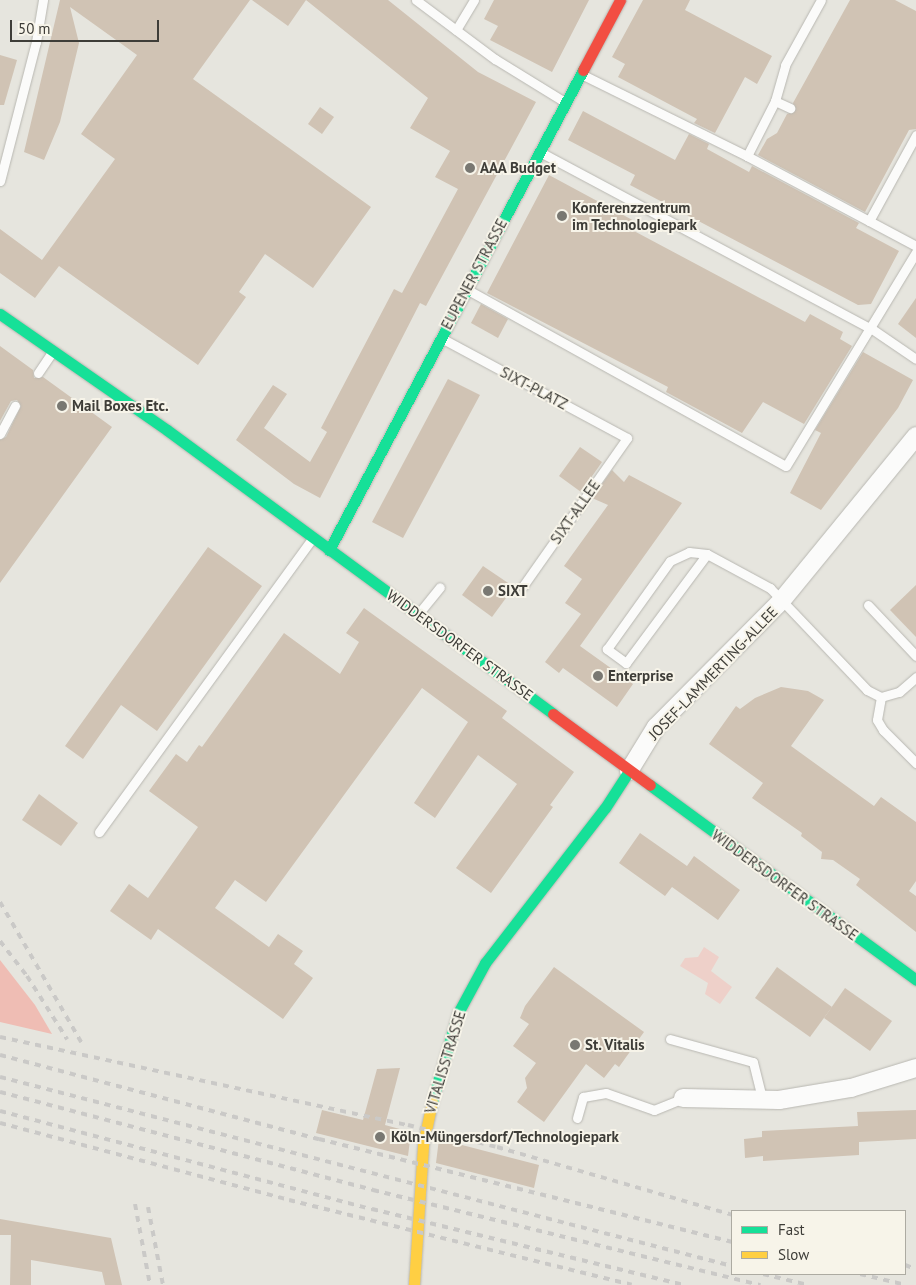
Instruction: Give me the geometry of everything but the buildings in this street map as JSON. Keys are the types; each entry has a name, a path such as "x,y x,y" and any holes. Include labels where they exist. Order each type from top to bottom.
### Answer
{"street":[{"name":"EUPENER STRASSE","path":"329,550 620,0"},
{"name":"WIDDERSDORFER STRASSE","path":"0,314 418,614 629,771 916,980"},
{"name":"JOSEF-LAMMERTING-ALLEE","path":"629,771 656,727 782,600 916,436"},
{"name":"VITALISSTRASSE","path":"414,1285 423,1145 436,1084 458,1013 485,963 605,808 629,771"},
{"path":"682,1098 763,1102 851,1088 916,1068"}],"lane":[{"path":"0,181 36,42 43,0"},
{"path":"416,0 495,59 565,102"},
{"path":"456,30 474,0"},
{"path":"747,156 775,101 785,65 821,0"},
{"path":"581,74 747,156 916,246"},
{"path":"775,101 790,108"},
{"path":"869,221 916,135"},
{"path":"539,151 872,329 916,359"},
{"path":"466,289 786,466 872,329 916,252"},
{"name":"SIXT-PLATZ","path":"441,338 627,438"},
{"path":"38,373 53,351"},
{"path":"0,434 15,406"},
{"name":"SIXT-ALLEE","path":"523,586 627,438"},
{"path":"99,832 313,538"},
{"path":"707,554 626,663 606,648 670,561 689,552 707,554 770,588 782,600"},
{"path":"418,614 440,587"},
{"name":"JOSEF-LAMMERTING-ALLEE","path":"782,600 866,690 881,697"},
{"path":"868,605 916,656"},
{"path":"916,677 899,692 881,697 878,720 883,730 916,763"},
{"path":"670,1040 753,1062 763,1102"},
{"path":"577,1118 583,1097 606,1093 654,1110 682,1098"}],"shaded area":[{"path":"704,947 719,957 711,971 732,987 720,1004 705,994 708,983 680,966 685,958 698,957"},
{"path":"0,960 35,1005 52,1034 0,1022"}],"railway":[{"path":"0,902 81,1042"},
{"path":"0,941 27,976 67,1039"},
{"path":"0,1037 408,1125 497,1147 731,1215"},
{"path":"0,1055 319,1139 731,1242"},
{"path":"0,1077 731,1266"},
{"path":"0,1092 373,1190 761,1285"},
{"path":"0,1111 372,1209 684,1285"},
{"path":"0,1123 289,1200 632,1285"},
{"path":"135,1204 150,1285"},
{"path":"148,1207 163,1285"},
{"path":"906,1265 916,1269"},
{"path":"767,1275 808,1285"},
{"path":"864,1275 906,1285"}],"traffic: fast":[{"path":"329,550 583,70"},
{"path":"0,314 167,430 553,714"},
{"path":"432,1102 458,1013 485,963 605,808 629,771"},
{"path":"650,785 916,980"}],"traffic: slow":[{"path":"414,1285 423,1145 432,1102"}],"traffic: jam":[{"path":"583,70 620,0"},
{"path":"553,714 650,785"}],"place":[{"name":"AAA Budget","path":"470,168"},
{"name":"Konferenzzentrum im Technologiepark","path":"562,216"},
{"name":"Mail Boxes Etc.","path":"62,406"},
{"name":"SIXT","path":"488,591"},
{"name":"Enterprise","path":"598,676"},
{"name":"St. Vitalis","path":"575,1045"},
{"name":"Köln-Müngersdorf/Technologiepark","path":"380,1137"}]}
